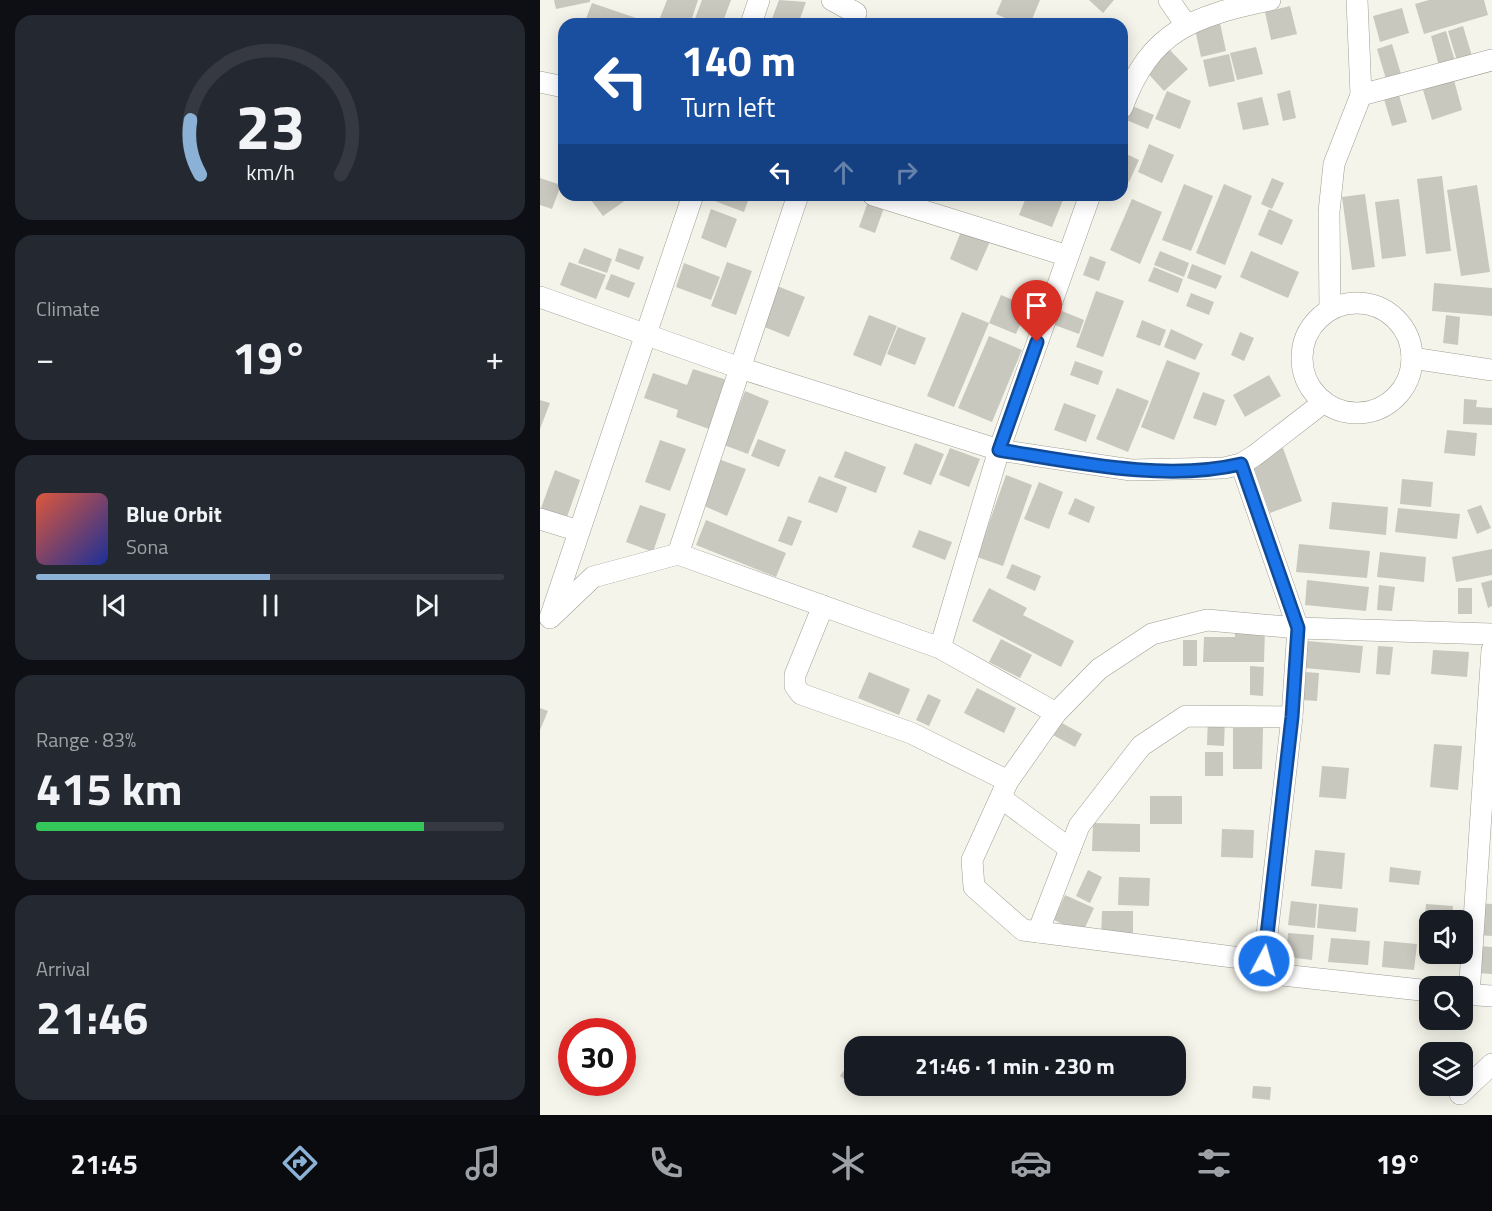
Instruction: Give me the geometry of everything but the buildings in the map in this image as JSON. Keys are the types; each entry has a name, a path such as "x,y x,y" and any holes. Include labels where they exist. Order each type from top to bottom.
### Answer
{"street":[{"path":"753,18 759,0"},
{"path":"832,0 856,12"},
{"path":"1169,0 1186,25"},
{"path":"1128,92 1153,49 1186,25 1233,8 1270,0"},
{"path":"1330,309 1329,212 1334,164 1362,95 1356,0"},
{"path":"1362,95 1492,60"},
{"path":"540,82 558,86"},
{"path":"545,616 579,531 691,201"},
{"path":"678,554 796,201"},
{"path":"892,201 1068,256"},
{"path":"940,648 999,450 1088,201"},
{"path":"540,297 740,368 999,450 1131,470 1224,468 1241,464 1324,402"},
{"path":"1352,302 1375,305 1395,317 1408,336 1412,358 1408,378 1397,395 1381,407 1362,413 1342,411 1324,402 1309,386 1302,365 1304,343 1313,323 1330,309 1352,302"},
{"path":"1412,358 1492,370"},
{"path":"1241,464 1298,628 1292,717 1264,961 1273,974 1419,990"},
{"path":"540,519 579,531"},
{"path":"545,616 593,577 678,554 940,648 1056,713"},
{"path":"823,606 795,675 795,686 801,694 911,733 1005,789 1070,849"},
{"path":"1264,961 1023,930 974,887 972,860 1005,789 1056,713 1099,669 1152,634 1207,620 1298,628 1492,634"},
{"path":"1467,976 1492,650"},
{"path":"1038,932 1079,826 1141,746 1186,716 1292,717"},
{"path":"1473,995 1492,996"},
{"path":"1473,1082 1492,1064"}],"route":[{"path":"1037,342 999,450 1131,470 1224,468 1241,464 1298,628 1292,717 1264,961"}]}
